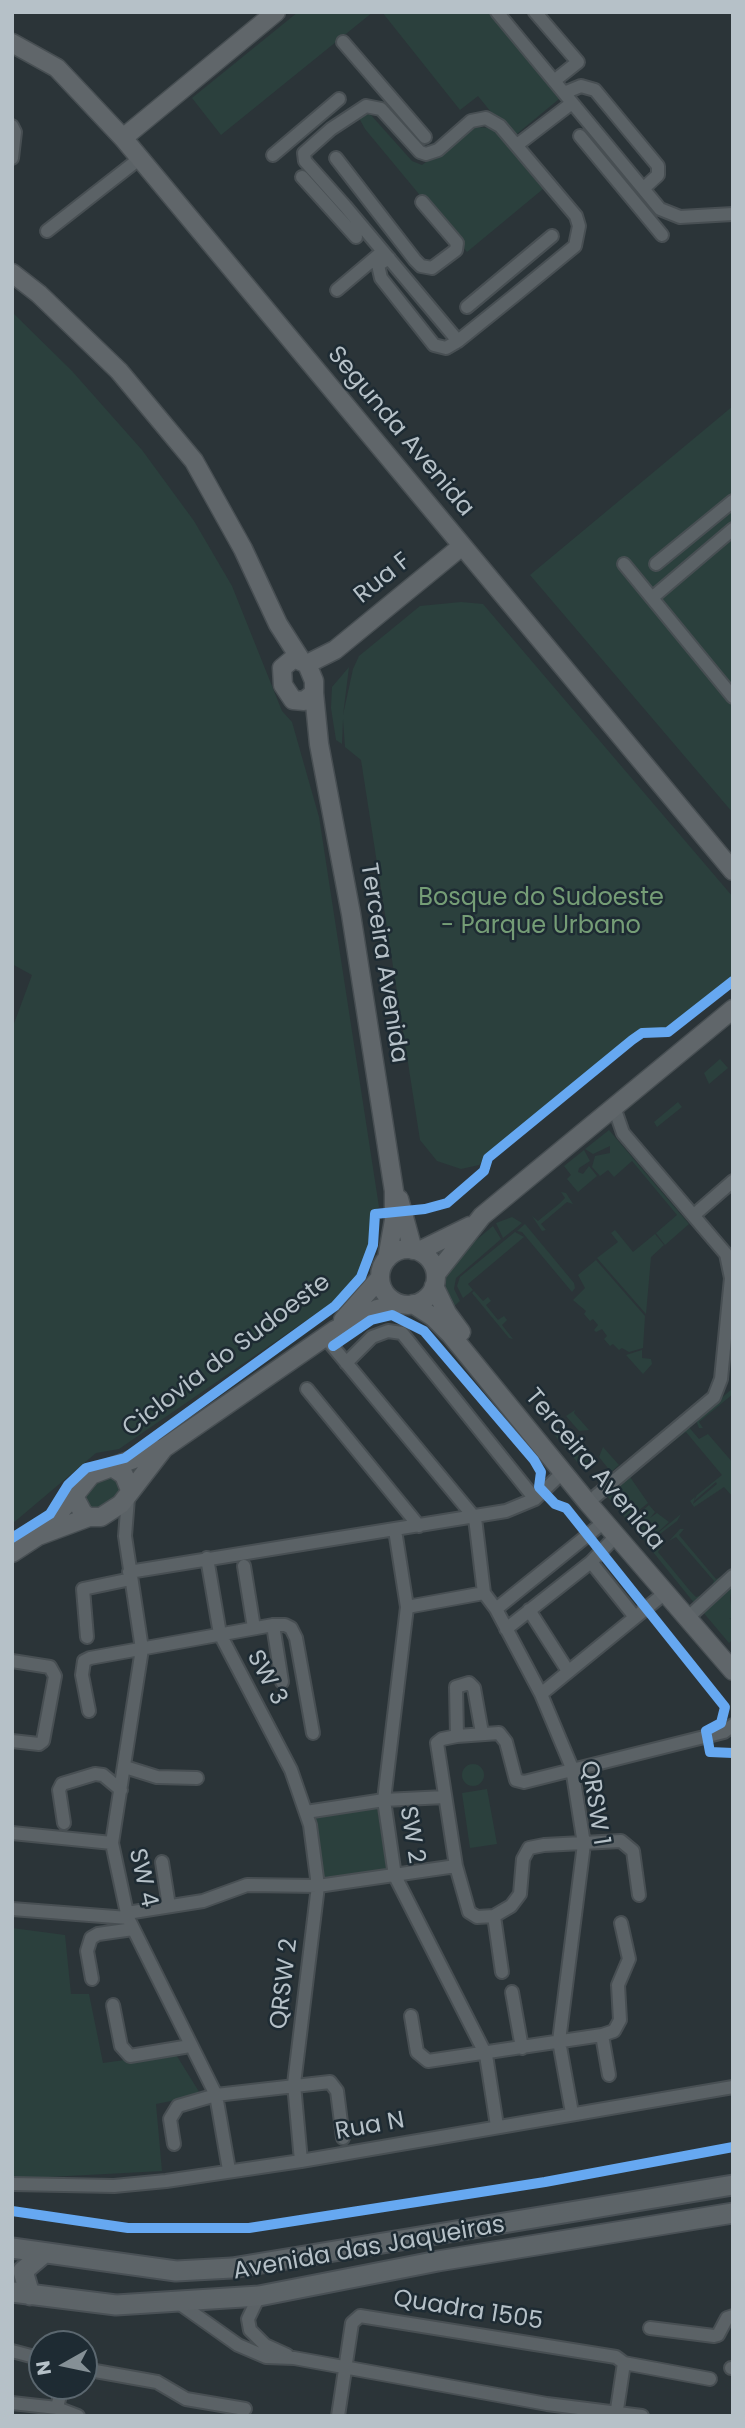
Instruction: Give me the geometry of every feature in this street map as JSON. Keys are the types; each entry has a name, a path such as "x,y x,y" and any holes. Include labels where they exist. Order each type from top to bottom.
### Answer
{"main road":[{"name":"Avenida das Jaqueiras","path":"43,2254 176,2271 232,2268 733,2185"},
{"name":"Avenida das Jaqueiras","path":"21,2294 116,2305 259,2296 327,2285 418,2265 733,2213"},
{"path":"414,2238 422,2251 418,2265"},
{"path":"12,2248 43,2254"},
{"path":"21,2294 23,2271 43,2254"},
{"path":"327,2254 319,2269 327,2285"}],"street":[{"path":"122,138 276,12"},
{"path":"496,12 660,209 670,215 691,217 733,214"},
{"path":"535,12 578,62 554,81"},
{"path":"343,42 420,152 426,154 438,150 479,118 493,121 517,145 576,216 579,226 575,246 446,348 434,345 381,278 378,265 386,255"},
{"name":"Segunda Avenida","path":"12,43 57,68 122,138 733,871"},
{"path":"517,145 581,86 595,90 658,166 658,175 644,188"},
{"path":"273,155 339,99"},
{"path":"425,137 381,109 366,106 331,129 307,149 303,157 340,210 362,235 386,255 458,341"},
{"path":"320,116 331,129"},
{"path":"12,126 15,132 12,158"},
{"path":"580,136 662,235"},
{"path":"336,158 421,266 427,269 438,266 456,250 457,243 422,202"},
{"path":"47,231 139,159"},
{"path":"608,170 619,159"},
{"path":"302,177 340,210"},
{"path":"362,235 383,219"},
{"path":"467,307 552,236"},
{"path":"337,290 386,255"},
{"path":"12,274 39,294 119,371 194,461 243,549 278,624 304,662 314,687 304,701 293,700 283,685 278,624"},
{"path":"500,278 514,296"},
{"path":"656,564 733,501"},
{"path":"653,597 733,529"},
{"path":"694,533 709,550"},
{"name":"Rua F","path":"304,662 335,650 462,546"},
{"path":"624,564 733,697"},
{"name":"Rua F","path":"314,687 335,650"},
{"path":"282,668 289,660 304,662"},
{"name":"Terceira Avenida","path":"314,687 318,744 351,914 394,1191"},
{"name":"Terceira Avenida","path":"293,700 318,744"},
{"path":"387,1259 395,1253 416,1250 476,1222 733,1009"},
{"path":"596,1496 706,1405 718,1388 732,1267 726,1254 623,1133 614,1107"},
{"path":"597,1122 623,1133"},
{"path":"694,1215 733,1181"},
{"path":"394,1191 416,1250 429,1259 435,1280"},
{"path":"330,1333 380,1278 387,1259 394,1220 394,1191"},
{"path":"38,1536 91,1475 164,1448 330,1333 377,1309 428,1297 435,1280 476,1222"},
{"path":"380,1278 386,1294 407,1304"},
{"name":"Terceira Avenida","path":"435,1280 457,1327 733,1657"},
{"name":"Terceira Avenida","path":"407,1304 433,1317 451,1335 610,1529 733,1671"},
{"path":"346,1363 372,1337 388,1331 402,1333 536,1499"},
{"path":"330,1333 346,1363 475,1518 484,1594 407,1607"},
{"path":"307,1389 419,1526"},
{"path":"12,1553 38,1536 114,1510 164,1448"},
{"path":"112,1468 124,1475 129,1493"},
{"path":"87,1637 83,1589 207,1558 395,1531 506,1511 536,1499 563,1472"},
{"name":"SW 4","path":"129,1493 125,1536 142,1649 112,1843 129,1920 216,2095 229,2170"},
{"path":"74,1496 83,1513 95,1517 125,1536"},
{"path":"506,1629 591,1562 610,1529"},
{"path":"496,1609 610,1529"},
{"name":"SW 2","path":"395,1531 407,1607 384,1800 395,1876 486,2055 497,2126"},
{"name":"SW 3","path":"207,1558 219,1634 291,1770 306,1812"},
{"path":"591,1562 635,1617"},
{"path":"244,1566 254,1628"},
{"path":"694,1612 733,1576"},
{"path":"541,1695 665,1593"},
{"name":"QRSW 1","path":"484,1594 496,1609 541,1695 572,1768 584,1844 559,2042 572,2113"},
{"path":"529,1610 568,1671"},
{"path":"273,1625 282,1682"},
{"path":"89,1711 82,1675 84,1661 273,1625 291,1628 296,1638 313,1733"},
{"path":"12,1661 50,1667 55,1676 43,1741 39,1744 12,1741"},
{"path":"457,1736 458,1684 469,1683 474,1688 482,1733"},
{"path":"639,1895 633,1851 628,1846 612,1840 529,1848 523,1859 520,1894 511,1906 494,1916 477,1917 469,1913 456,1866 437,1743 442,1739 457,1736 499,1733 516,1780 524,1782 730,1731"},
{"path":"125,1767 157,1777 197,1777"},
{"path":"64,1823 59,1790 62,1784 95,1774 103,1775 121,1790"},
{"path":"306,1812 384,1800 445,1797"},
{"name":"QRSW 2","path":"301,2161 294,2084 318,1886 306,1812"},
{"path":"12,1833 112,1843"},
{"path":"162,1862 169,1906"},
{"path":"92,1979 87,1951 91,1938 129,1920 169,1906 203,1901 239,1886 318,1886 456,1866"},
{"path":"12,1909 129,1920"},
{"path":"494,1916 502,1972"},
{"path":"411,2016 417,2052 428,2061 486,2055 614,2031 620,2020 618,1985 629,1959 621,1923"},
{"path":"512,1992 522,2048"},
{"path":"113,2005 121,2046 130,2056 190,2046"},
{"path":"602,2035 609,2076"},
{"path":"174,2144 170,2119 173,2109 216,2095 294,2084 333,2083 337,2091 343,2138"},
{"name":"Rua N","path":"12,2184 114,2186 301,2161 733,2087"},
{"path":"259,2296 248,2319 250,2330 265,2345 294,2358"},
{"path":"176,2301 250,2352 294,2358 539,2409 642,2416"},
{"name":"Quadra 1505","path":"338,2416 352,2323 360,2316 608,2354 624,2363 710,2379"},
{"path":"650,2328 714,2336 718,2335 727,2318 733,2316"},
{"path":"616,2415 624,2363"},
{"path":"98,2371 157,2382 187,2399 245,2409"},
{"path":"12,2403 67,2413"}],"green space":[{"path":"298,12 373,12 221,135 192,98"},
{"path":"382,12 489,12 559,99 512,138 478,96 460,110"},
{"path":"370,114 412,161 422,165 474,127 492,128 543,189 467,252 365,129 358,116"},
{"path":"12,312 72,371 142,450 194,521 232,586 282,711 292,722 319,817 379,1207 372,1213 369,1247 359,1274 343,1295 119,1449 96,1453 12,1524 12,1029 32,975 12,964"},
{"path":"733,406 733,813 530,575"},
{"name":"Bosque do Sudoeste - Parque Urbano","path":"461,602 483,604 733,897 733,981 668,1032 641,1033 479,1165 461,1169 437,1161 420,1140 361,760 345,747 343,719 342,744 336,740 331,708 332,687 349,667 343,715 353,669 359,656 420,606"},
{"path":"720,1059 728,1068 709,1084 704,1073"},
{"path":"678,1102 682,1107 657,1127 654,1122"},
{"path":"609,1130 689,1224 665,1245 656,1233 677,1215 632,1161 614,1177 608,1170 600,1176 592,1167 595,1156 610,1153 610,1146 593,1154 585,1149"},
{"path":"584,1150 590,1161 579,1168 578,1172 583,1174 589,1166 597,1176 578,1192 567,1179 571,1175 564,1166"},
{"path":"561,1192 566,1193 573,1204 567,1202 541,1224 546,1230 542,1231 532,1216 538,1221 559,1204 565,1198"},
{"path":"512,1217 522,1223 503,1238 496,1223"},
{"path":"525,1224 574,1283 572,1292 522,1232 517,1231"},
{"path":"493,1226 501,1239 456,1278 454,1289 460,1301 452,1308 445,1288 447,1271 457,1256"},
{"path":"615,1230 633,1252 655,1234 664,1245 651,1257 646,1314 597,1258 618,1242 611,1233"},
{"path":"515,1232 524,1237 468,1284 473,1290 463,1298 457,1286 460,1277"},
{"path":"596,1260 645,1316 643,1348 629,1352 622,1348 619,1350 613,1344 610,1346 604,1339 607,1336 602,1329 596,1332 594,1330 598,1325 593,1319 590,1321 584,1314 586,1311 573,1300 585,1288 578,1275"},
{"path":"474,1291 483,1301 488,1297 491,1301 486,1305 498,1320 504,1316 507,1320 502,1325 513,1339 509,1338 472,1293"},
{"path":"642,1350 642,1358 651,1359 652,1364 643,1374 626,1355"},
{"path":"733,1388 733,1394 699,1422 703,1428 699,1428 696,1420"},
{"path":"575,1410 574,1413 589,1430 579,1431 566,1416"},
{"path":"687,1425 699,1439 708,1434 733,1463 733,1497 724,1487 694,1507 690,1501 695,1497 693,1504 717,1484 716,1482 694,1501 697,1495 722,1475 686,1432 661,1451 660,1449"},
{"path":"556,1428 583,1461 590,1457 584,1470 552,1432"},
{"path":"603,1447 619,1465 611,1472 599,1457"},
{"path":"654,1456 630,1477 648,1503 627,1520 606,1495"},
{"path":"110,1474 121,1480 121,1496 92,1512 81,1492"},
{"path":"649,1505 655,1512 650,1518 657,1513 669,1522 647,1542 681,1514 677,1521 647,1544 629,1522"},
{"path":"680,1529 684,1529 679,1535 716,1579 722,1576 710,1588 714,1581 676,1537 669,1541"},
{"path":"663,1545 658,1552 691,1592 696,1597 704,1594 695,1604 653,1552"},
{"path":"733,1580 730,1598 733,1619 729,1618 733,1621 733,1639 729,1643 702,1611"},
{"path":"473,1764 481,1767 484,1775 481,1783 473,1786 465,1783 462,1775 465,1767"},
{"path":"487,1789 497,1844 470,1848 462,1793"},
{"path":"377,1804 387,1874 320,1883 310,1814"},
{"path":"12,1928 65,1935 71,1994 89,1994 103,2063 175,2053 201,2095 156,2104 162,2171 12,2179"}],"cycle path":[{"name":"Ciclovia do Sudoeste","path":"12,1538 50,1514 68,1485 86,1468 125,1458 335,1306 361,1277 373,1245 375,1214 425,1209 447,1203 484,1171 488,1158 632,1040 642,1033 668,1032 733,981"},
{"path":"333,1346 371,1320 392,1315 424,1331 534,1460 541,1472 539,1487 555,1504 566,1508 725,1707 721,1723 706,1731 710,1752 733,1753"},
{"path":"12,2211 128,2228 249,2228 545,2182 733,2147"}]}
